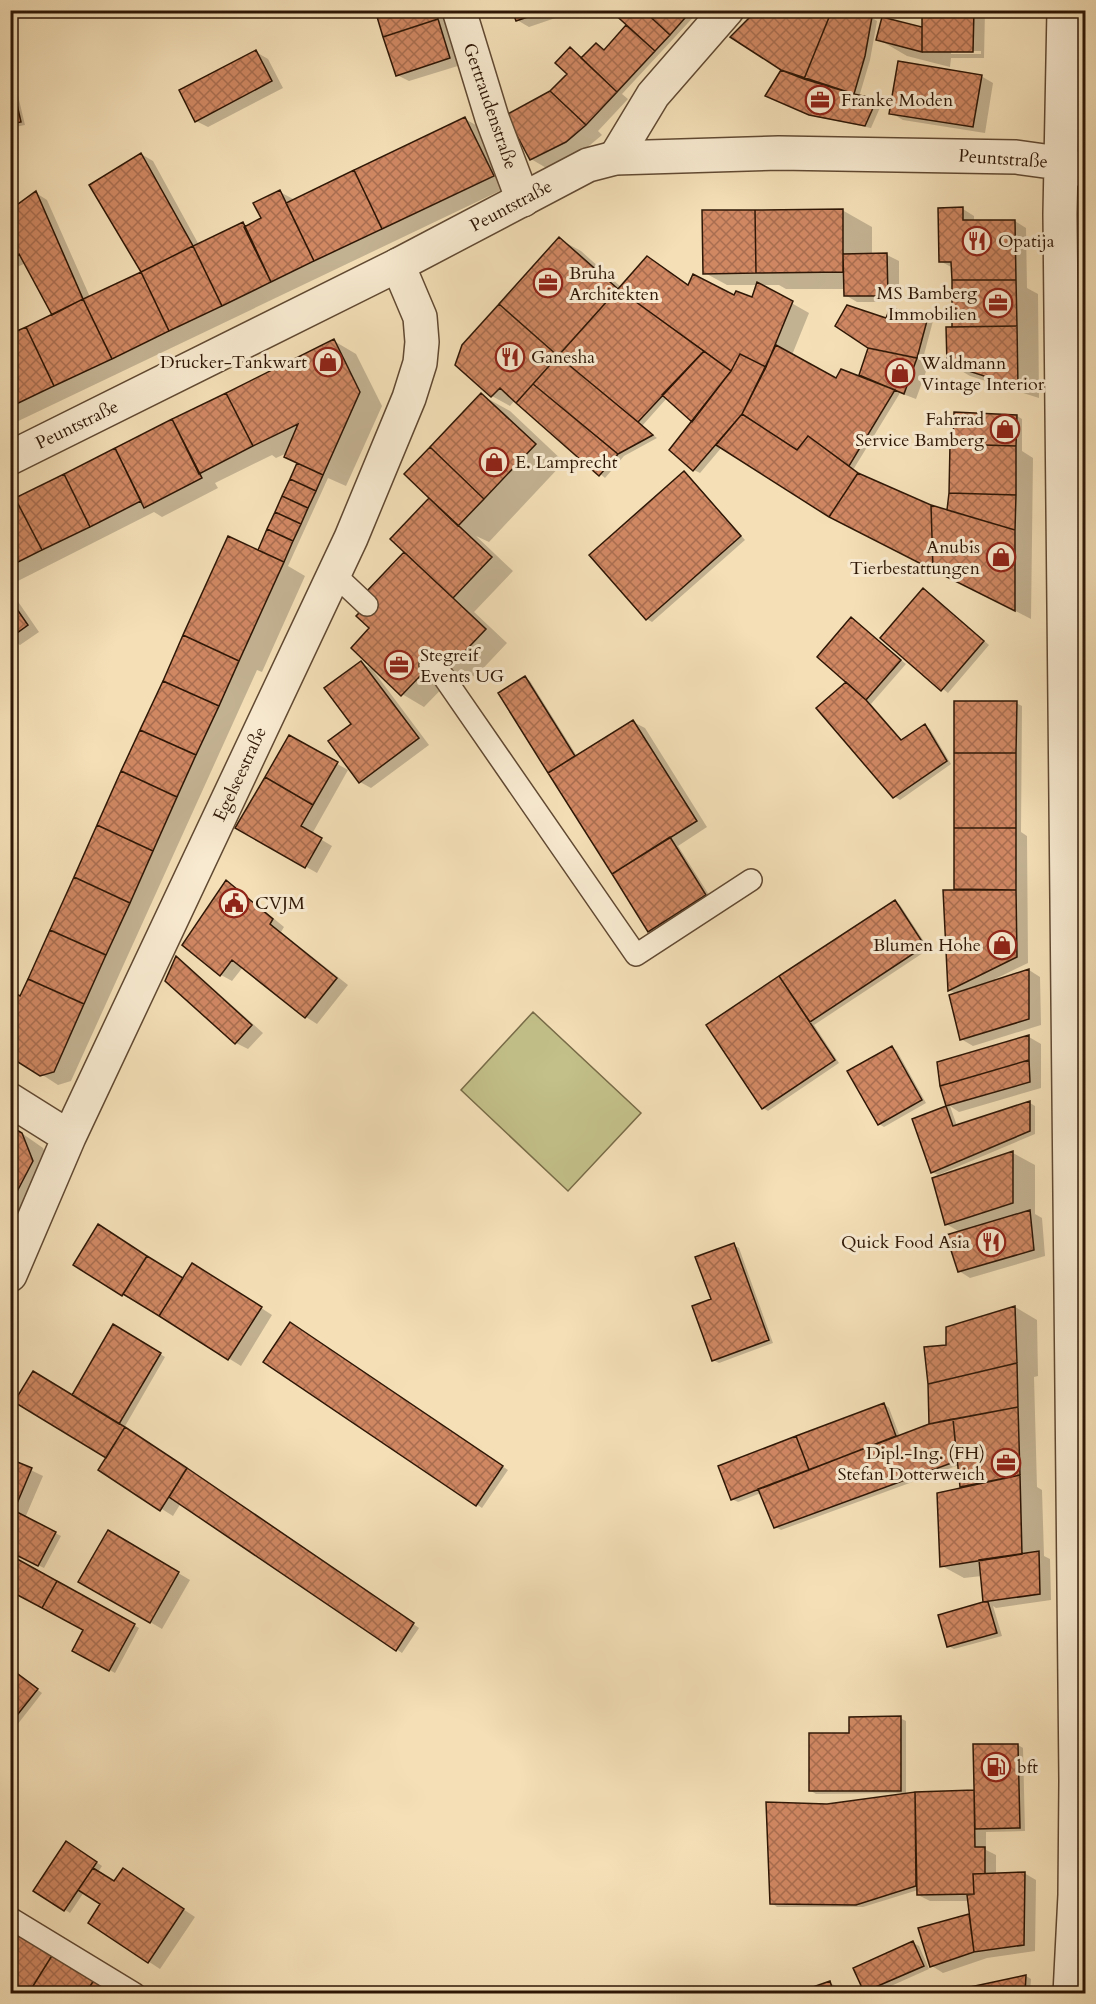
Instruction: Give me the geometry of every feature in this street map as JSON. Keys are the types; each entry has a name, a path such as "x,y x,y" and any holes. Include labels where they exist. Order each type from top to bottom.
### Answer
{"street":[{"name":"Gertraudenstraße","path":"459,10 492,118 523,200"},
{"path":"615,158 652,95 727,10"},
{"path":"1064,10 1072,167 1061,302 1080,1759 1070,1994"},
{"name":"Peuntstraße","path":"10,458 398,265 588,165 615,158 779,153 1016,156 1072,167"},
{"path":"1061,302 1073,278 1086,260"},
{"name":"Egelseestraße","path":"10,1275 69,1137 334,574 409,398 420,363 422,342 420,317 398,265"},
{"path":"10,1100 69,1137"}],"lane":[{"path":"334,574 366,605"},
{"path":"430,665 443,676 636,955 751,880"},
{"path":"10,1918 135,1994"}],"shaded area":[{"path":"533,1012 641,1113 568,1191 461,1090"}],"building":[{"path":"375,10 435,10 438,19 383,37"},
{"path":"512,10 548,10 516,21"},
{"path":"610,10 643,10 670,35 655,51"},
{"path":"643,10 692,10 670,35"},
{"path":"757,10 832,10 804,79 781,70 730,37"},
{"path":"832,10 856,10 872,17 865,56 854,94 804,79"},
{"path":"922,10 974,10 973,52 922,52"},
{"path":"882,17 922,27 922,52 876,40"},
{"path":"438,19 450,58 396,76 383,37"},
{"path":"626,25 655,51 617,92 581,58 596,43 604,50"},
{"path":"570,47 617,92 586,125 550,91 567,74 555,63"},
{"path":"256,50 272,81 195,122 179,90"},
{"path":"898,61 982,75 973,127 889,114"},
{"path":"781,70 854,94 877,99 865,126 809,115 765,96"},
{"path":"10,74 21,122 10,124"},
{"path":"550,91 586,125 566,142 530,160 506,115"},
{"path":"465,117 494,176 382,229 354,170"},
{"path":"141,153 193,246 141,272 89,185"},
{"path":"354,170 382,229 314,261 286,203"},
{"path":"280,190 314,261 271,282 244,227 261,218 253,203"},
{"path":"36,191 83,299 52,315 19,254 10,259 10,210"},
{"name":"Opatija","path":"963,207 963,220 1015,220 1016,280 952,280 951,262 939,262 938,208"},
{"path":"843,209 843,272 756,273 755,210"},
{"path":"702,210 755,210 756,273 703,274"},
{"path":"243,222 271,282 222,306 193,246"},
{"path":"559,237 618,289 558,356 499,304"},
{"path":"193,246 222,306 169,331 141,272"},
{"path":"887,253 888,296 844,296 843,254"},
{"path":"647,256 688,285 693,274 734,295 736,291 752,297 757,282 793,301 766,367 740,354 731,371 618,289"},
{"path":"141,272 169,331 112,359 83,299"},
{"path":"952,280 1016,280 1017,326 952,327"},
{"path":"618,289 704,351 638,422 558,356"},
{"path":"83,299 112,359 54,386 26,327"},
{"path":"499,304 558,356 516,403 500,388 491,397 455,365 462,345"},
{"path":"847,305 886,318 890,308 928,317 917,358 868,348 835,326"},
{"path":"1017,326 1018,387 947,364 946,327"},
{"path":"26,327 54,386 10,407 10,334"},
{"path":"334,339 360,392 323,475 284,457 298,424 253,446 226,393"},
{"path":"776,345 836,378 841,369 895,390 849,466 808,436 797,450 742,414"},
{"path":"868,348 917,358 904,394 859,375"},
{"path":"704,351 731,371 692,422 662,395"},
{"path":"740,354 766,367 742,414 693,471 669,450 731,371"},
{"path":"558,356 653,435 618,454 533,384"},
{"path":"533,384 618,454 599,476 516,403"},
{"path":"226,393 253,446 199,474 172,419"},
{"path":"481,393 536,444 484,499 430,447"},
{"path":"954,412 1017,415 1016,446 953,444"},
{"path":"742,414 797,450 808,436 858,473 829,517 716,445"},
{"path":"172,419 202,478 144,508 115,448"},
{"path":"950,444 1016,446 1016,495 949,493"},
{"path":"430,447 484,499 458,526 404,474"},
{"path":"115,448 141,501 90,527 64,474"},
{"path":"297,463 323,475 316,491 290,479"},
{"path":"684,471 741,536 646,620 589,555"},
{"path":"858,473 931,505 933,570 829,517"},
{"path":"64,474 90,527 42,550 15,498"},
{"path":"290,479 316,491 308,508 282,496"},
{"path":"949,493 1016,495 1015,530 947,510"},
{"path":"282,496 308,508 301,524 275,512"},
{"path":"15,498 42,550 10,566 10,501"},
{"path":"429,498 492,557 453,598 390,539"},
{"path":"931,505 1015,530 1015,611 933,570"},
{"path":"275,512 301,524 293,541 267,529"},
{"path":"267,529 293,541 284,562 258,550"},
{"path":"228,536 284,562 239,661 183,635"},
{"path":"404,552 486,629 452,665 441,654 401,696 351,648 369,628 356,616 373,599 366,592"},
{"path":"923,588 984,641 941,691 880,638"},
{"path":"10,599 28,625 10,638"},
{"path":"851,617 901,660 866,700 817,657"},
{"path":"183,635 239,661 219,706 163,681"},
{"path":"361,661 419,738 359,783 328,741 351,724 324,688"},
{"path":"525,676 575,756 548,773 498,693"},
{"path":"163,681 219,706 196,755 140,730"},
{"path":"846,682 866,700 901,740 925,724 947,761 893,798 816,708"},
{"path":"954,701 1017,701 1016,753 954,753"},
{"path":"633,720 697,821 612,874 548,773"},
{"path":"140,730 196,755 177,797 121,771"},
{"path":"289,735 338,762 313,805 265,777"},
{"path":"954,753 1016,753 1016,828 954,828"},
{"path":"121,771 177,797 153,851 97,825"},
{"path":"265,777 313,805 301,826 322,838 305,868 235,828"},
{"path":"97,825 153,851 130,903 74,877"},
{"path":"954,828 1016,828 1016,890 954,889"},
{"path":"670,837 706,895 648,932 612,874"},
{"path":"74,877 130,903 106,955 50,930"},
{"path":"226,880 273,919 270,924 337,978 305,1018 232,960 220,976 182,945"},
{"path":"943,890 1016,890 1017,957 948,991"},
{"path":"895,900 925,946 810,1022 779,976"},
{"path":"50,930 106,955 84,1004 28,979"},
{"path":"176,956 252,1025 235,1044 165,981"},
{"path":"1029,969 1029,1019 960,1040 949,995"},
{"path":"779,976 835,1060 762,1109 706,1025"},
{"path":"28,979 84,1004 54,1072 40,1076 10,1057 10,990 20,996"},
{"path":"1029,1035 1029,1060 940,1086 937,1062"},
{"path":"892,1046 922,1100 878,1125 847,1071"},
{"path":"1029,1060 1030,1082 946,1106 940,1086"},
{"path":"1030,1101 1030,1131 931,1173 912,1119 946,1106 953,1126"},
{"path":"10,1126 22,1133 33,1161 10,1205"},
{"path":"1013,1151 1013,1203 945,1225 932,1178"},
{"name":"Quick Food Asia","path":"1030,1210 1034,1250 958,1272 946,1235"},
{"path":"98,1224 147,1256 122,1296 73,1265"},
{"path":"734,1243 769,1340 712,1361 692,1306 711,1299 695,1257"},
{"path":"147,1256 183,1278 159,1316 123,1294"},
{"path":"192,1263 262,1307 228,1360 159,1316"},
{"path":"1015,1306 1017,1363 928,1384 924,1347 946,1345 946,1327"},
{"path":"290,1322 503,1466 476,1506 263,1362"},
{"path":"113,1324 161,1353 119,1424 72,1395"},
{"path":"1017,1363 1018,1407 929,1424 928,1384"},
{"path":"33,1371 125,1427 106,1458 14,1402"},
{"path":"884,1403 896,1436 809,1470 796,1436"},
{"path":"1018,1407 1020,1475 960,1487 953,1419"},
{"path":"953,1419 957,1461 774,1528 758,1489 929,1424"},
{"path":"125,1427 187,1468 160,1511 98,1470"},
{"path":"796,1436 809,1470 731,1500 718,1466"},
{"path":"10,1459 32,1468 10,1520"},
{"path":"187,1468 414,1623 396,1651 169,1497"},
{"path":"1020,1475 1022,1554 940,1567 937,1493"},
{"path":"15,1511 56,1532 38,1566 10,1552 10,1520"},
{"path":"108,1530 179,1572 150,1623 78,1582"},
{"path":"1039,1551 1040,1594 983,1602 979,1560"},
{"path":"10,1555 57,1581 42,1608 10,1591"},
{"path":"57,1581 135,1624 109,1671 72,1651 83,1630 42,1608"},
{"path":"988,1602 997,1633 947,1647 938,1615"},
{"path":"10,1668 38,1689 10,1724"},
{"path":"901,1716 901,1791 809,1791 809,1733 849,1733 849,1717"},
{"name":"bft","path":"973,1744 1018,1744 1020,1828 975,1829"},
{"path":"974,1790 975,1847 985,1847 985,1874 973,1874 974,1894 917,1895 915,1792"},
{"path":"915,1792 916,1886 856,1905 770,1904 766,1802 827,1804"},
{"path":"66,1841 97,1862 64,1911 33,1891"},
{"path":"93,1868 114,1881 123,1868 184,1909 148,1963 88,1923 100,1904 78,1890"},
{"path":"1025,1872 1024,1945 974,1952 967,1895 974,1894 973,1874"},
{"path":"969,1914 974,1952 930,1967 918,1928"},
{"path":"10,1930 53,1954 28,1994 10,1994"},
{"path":"913,1941 924,1966 864,1992 853,1968"},
{"path":"53,1954 94,1980 85,1994 28,1994"},
{"path":"1026,1975 1025,1994 965,1994 966,1988"},
{"path":"94,1980 116,1994 85,1994"},
{"path":"830,1981 834,1994 793,1994"}],"place":[{"name":"Franke Moden","path":"820,100"},
{"name":"Opatija","path":"977,241"},
{"name":"Bruha Architekten","path":"548,283"},
{"name":"MS Bamberg Immobilien","path":"998,303"},
{"name":"Ganesha","path":"510,357"},
{"name":"Drucker-Tankwart","path":"328,362"},
{"name":"Waldmann Vintage Interior","path":"900,373"},
{"name":"Fahrrad Service Bamberg","path":"1005,429"},
{"name":"E. Lamprecht","path":"494,462"},
{"name":"Anubis Tierbestattungen","path":"1001,557"},
{"name":"Stegreif Events UG","path":"399,665"},
{"name":"CVJM","path":"234,903"},
{"name":"Blumen Hohe","path":"1002,945"},
{"name":"Quick Food Asia","path":"991,1242"},
{"name":"Dipl.-Ing. (FH) Stefan Dotterweich","path":"1006,1463"},
{"name":"bft","path":"996,1767"}]}
